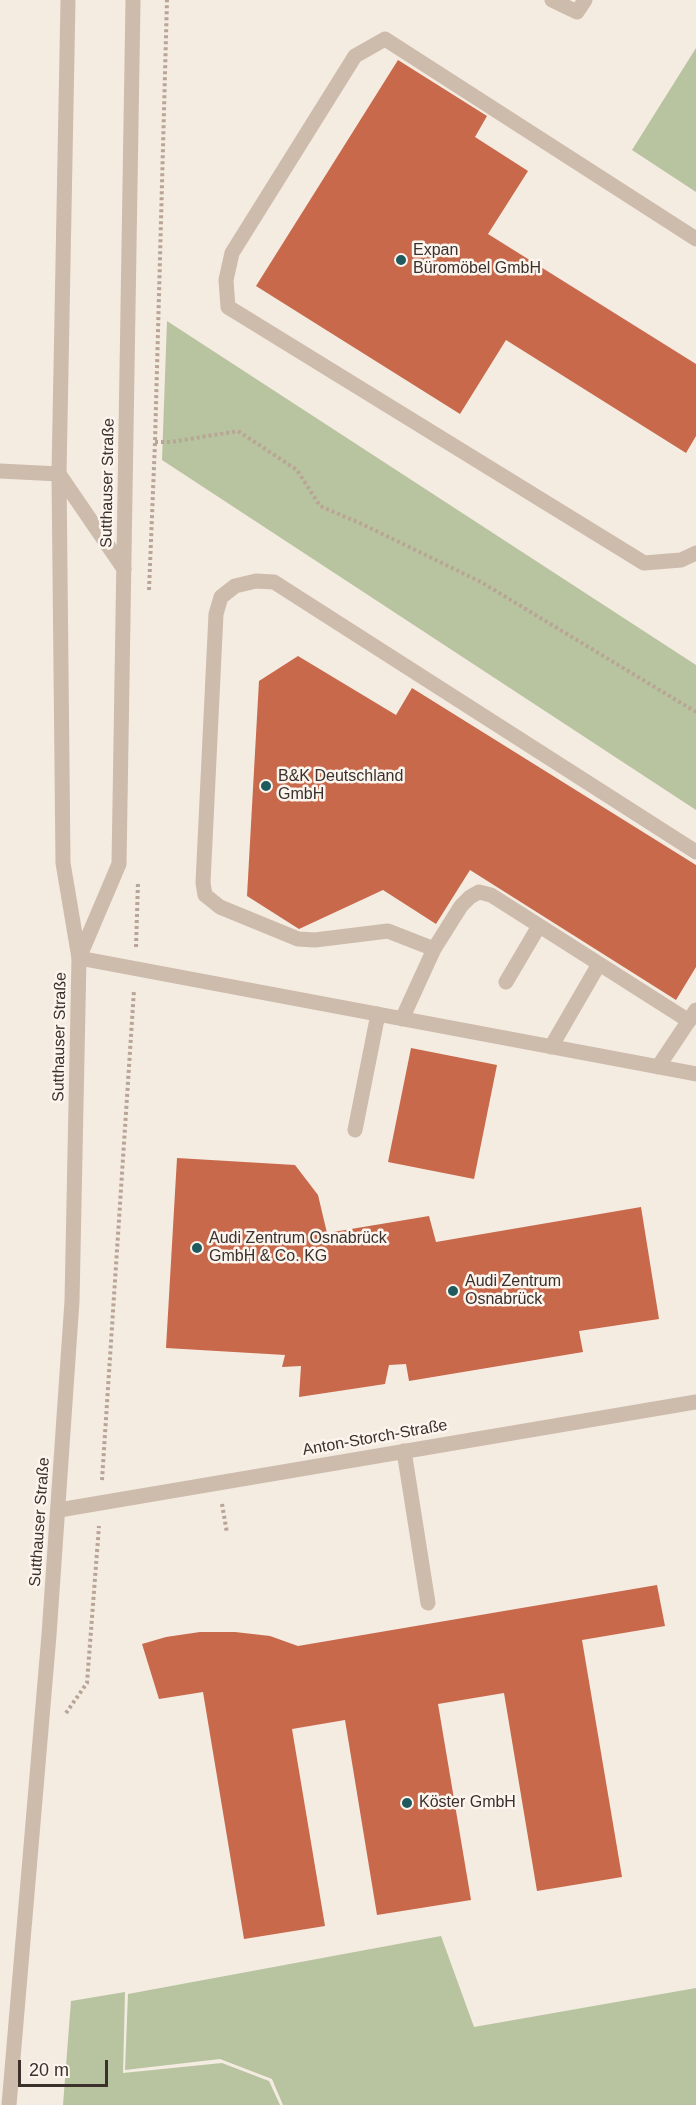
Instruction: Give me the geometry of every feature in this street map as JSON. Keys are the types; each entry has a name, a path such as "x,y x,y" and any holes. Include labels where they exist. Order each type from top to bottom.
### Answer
{"street":[{"name":"Sutthauser Straße","path":"9,2105 5,2086 59,1510 72,1300 79,958 63,863 59,474 68,0"},
{"name":"Sutthauser Straße","path":"79,958 119,864 133,0"},
{"path":"552,0 577,12 585,0"},
{"path":"696,239 385,39 355,56 232,253 226,280 228,307 644,563 681,560 696,553"},
{"path":"0,471 59,474 124,569"},
{"path":"434,949 388,931 315,940 298,939 220,907 205,895 203,883 216,614 221,597 236,586 256,580 274,582 696,852"},
{"path":"402,1019 434,949 461,906 479,892 491,895 599,964 692,1016 658,1067"},
{"path":"506,982 539,926"},
{"path":"79,958 696,1074"},
{"path":"551,1047 599,964"},
{"path":"355,1130 378,1014"},
{"name":"Anton-Storch-Straße","path":"59,1510 696,1402"},
{"path":"404,1451 428,1603"}],"path":[{"path":"127,442 171,442 238,431 297,470 320,506 481,582 696,712"}],"green space":[{"path":"696,48 696,192 632,150"},
{"path":"167,321 696,665 696,810 162,460"},
{"path":"441,1936 474,2027 696,1988 696,2105 283,2105 272,2079 220,2059 125,2070 128,1994"},
{"path":"125,1992 123,2073 222,2063 269,2081 280,2105 63,2105 71,2001"}],"building":[{"name":"Expan Büromöbel GmbH","path":"398,60 487,116 475,137 528,171 488,234 696,364 696,436 686,453 506,340 460,414 256,286"},
{"path":"298,656 396,715 412,688 696,865 696,967 676,1000 470,870 436,924 383,890 299,929 247,896 259,681"},
{"path":"411,1048 497,1065 474,1179 388,1162"},
{"path":"177,1158 295,1165 318,1195 327,1233 429,1216 436,1242 641,1207 659,1319 579,1331 583,1352 409,1381 406,1364 389,1365 385,1384 299,1397 301,1366 282,1367 285,1355 166,1348"},
{"name":"Köster GmbH","path":"657,1585 665,1626 582,1640 622,1877 537,1891 504,1693 438,1704 471,1900 377,1915 345,1720 292,1729 325,1926 244,1939 203,1692 159,1699 142,1644 166,1637 200,1632 235,1632 270,1636 298,1646"}],"place":[{"name":"Expan Büromöbel GmbH","path":"401,260"},
{"name":"B&K Deutschland GmbH","path":"266,786"},
{"name":"Audi Zentrum Osnabrück GmbH & Co. KG","path":"197,1248"},
{"name":"Audi Zentrum Osnabrück","path":"453,1291"},
{"name":"Köster GmbH","path":"407,1803"}]}
